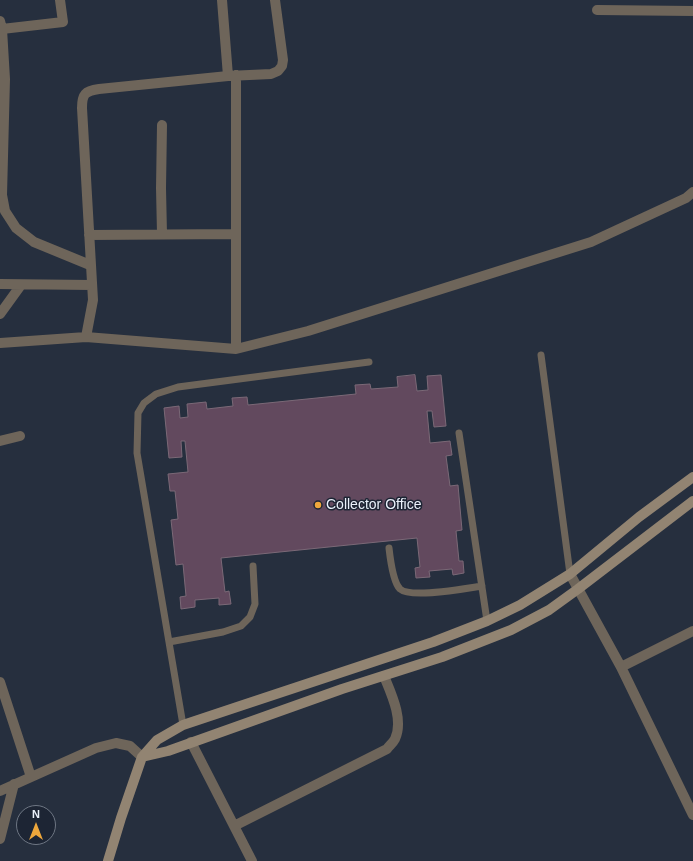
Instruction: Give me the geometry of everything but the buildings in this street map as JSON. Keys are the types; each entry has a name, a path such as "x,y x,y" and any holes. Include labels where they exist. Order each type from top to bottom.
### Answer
{"street":[{"path":"60,0 63,22 1,25 5,79 2,195 5,211 16,228 34,242 90,265"},
{"path":"222,0 232,76 236,234 236,349"},
{"path":"86,337 93,300 82,108 84,94 90,90 232,76 271,74 278,71 282,66 283,60 275,0"},
{"path":"597,10 693,11"},
{"path":"162,125 162,234"},
{"path":"0,343 86,337 236,349 308,331 591,242 686,198 693,192"},
{"path":"90,235 236,234"},
{"path":"0,284 92,285"},
{"path":"0,314 21,285"},
{"path":"0,441 20,436"},
{"path":"108,861 142,757 157,740 182,725 433,642 487,621 520,605 570,574 638,517 693,477"},
{"path":"142,757 168,751 342,689 442,657 511,630 549,610 693,501"},
{"path":"570,574 621,667 692,812"},
{"path":"621,667 693,631"},
{"path":"234,826 386,749 395,740 398,726 397,713 394,698 384,676"},
{"path":"0,682 31,777"},
{"path":"191,742 252,861"},
{"path":"0,791 96,748 116,743 130,746 142,757"},
{"path":"0,839 14,784"}],"lane":[{"path":"541,355 570,574"},
{"path":"182,725 137,453 138,413 144,403 156,394 178,387 369,362"},
{"path":"459,433 487,621"},
{"path":"389,548 394,576 400,588 408,592 437,592 482,586"},
{"path":"168,642 223,632 241,626 250,617 255,604 253,566"}],"place":[{"name":"Collector Office","path":"318,505"}]}
